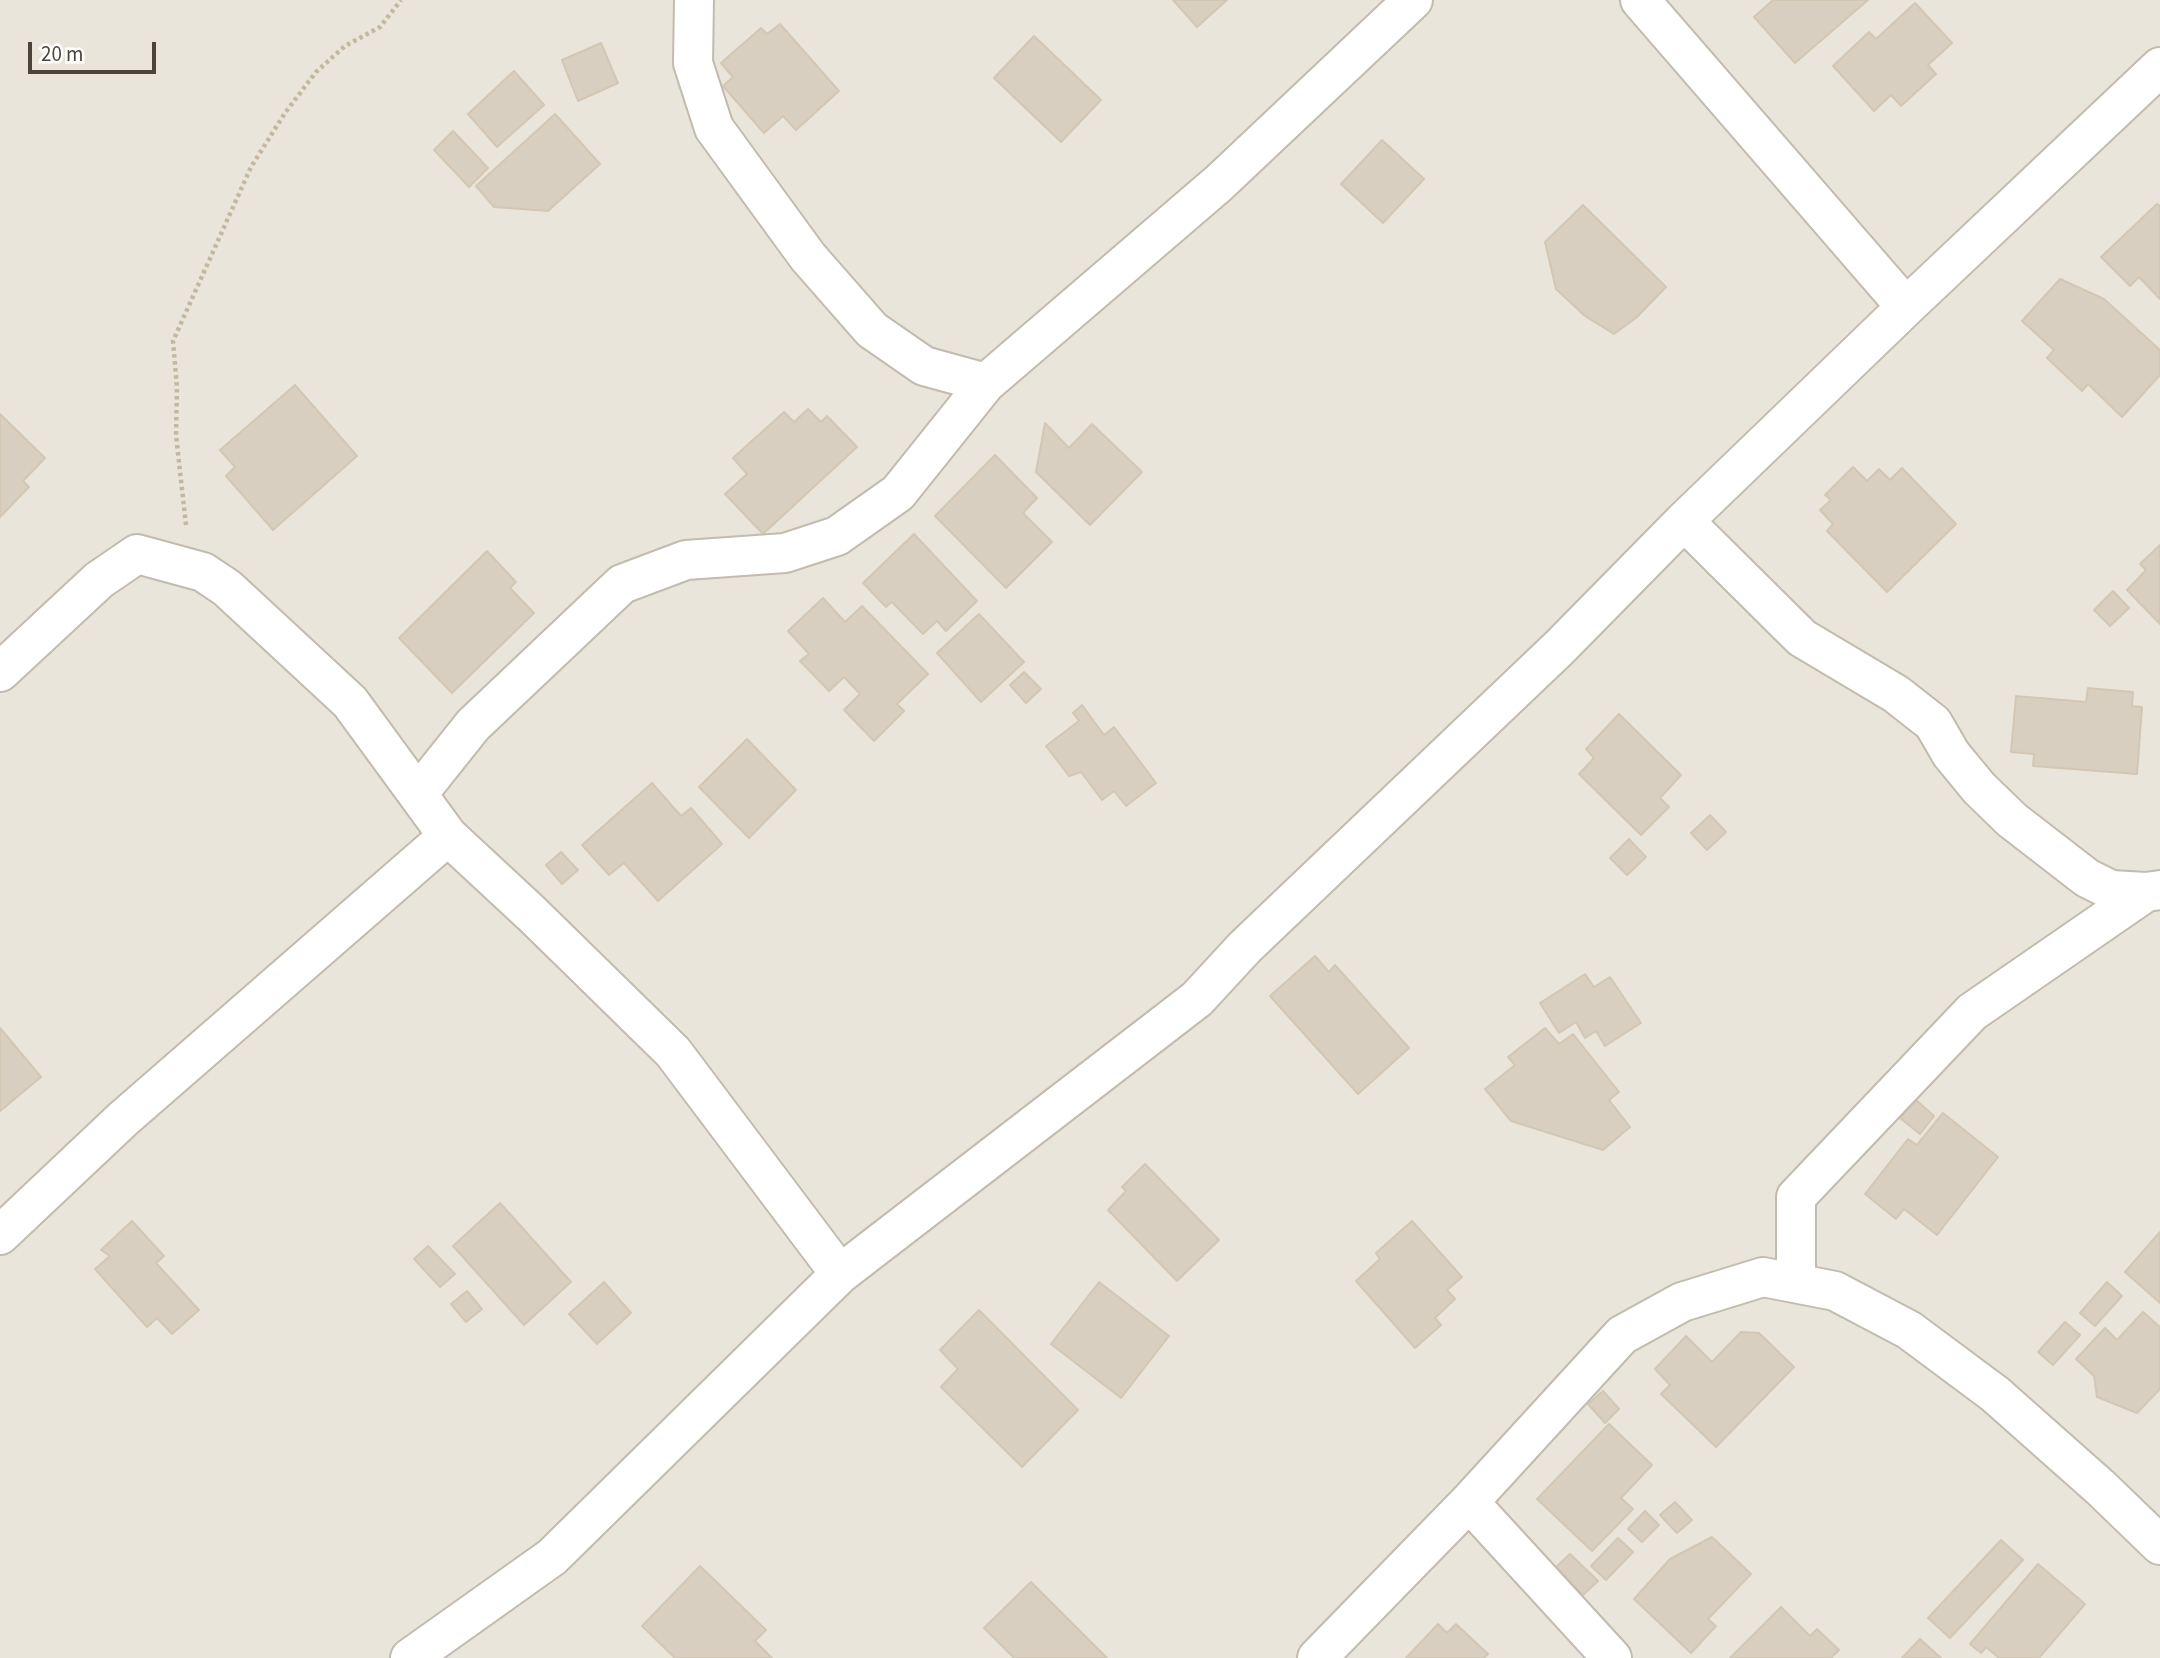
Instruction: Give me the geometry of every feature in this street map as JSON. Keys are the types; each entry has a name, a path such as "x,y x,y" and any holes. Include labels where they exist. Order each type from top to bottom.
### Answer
{"street":[{"path":"694,0 692,64 714,128 808,257 872,330 924,366 986,383"},
{"path":"418,794 473,725 622,584 687,560 785,553 837,536 898,493 986,383 1219,183 1413,0"},
{"path":"1640,0 1906,307"},
{"path":"410,1658 552,1557 839,1274 1197,999 1245,947 1559,648 1684,521 2160,68"},
{"path":"1684,521 1801,638 1896,694 1933,723 1958,763 2012,820 2087,878 2111,890 2153,891"},
{"path":"0,672 99,580 137,554 203,572 228,588 350,702 448,836 673,1052 839,1274"},
{"path":"0,1234 123,1119 448,836"},
{"path":"1796,1283 1796,1197 1972,1012 2153,891"},
{"path":"1317,1658 1469,1502 1622,1335 1682,1302 1763,1277 1835,1291 1909,1329 1995,1394 2101,1488 2160,1545"},
{"path":"1469,1502 1612,1658"}],"path":[{"path":"187,568 186,514 176,435 177,388 173,341 251,167 285,113 316,72 345,46 380,27 401,0"}],"shaded area":[{"path":"0,0 2160,0 2160,1658 0,1658"}],"building":[{"path":"1173,0 1227,0 1197,27"},
{"path":"1773,0 1868,0 1795,63 1754,17"},
{"path":"1915,3 1952,43 1928,65 1936,74 1901,106 1891,95 1874,111 1833,66 1869,32 1876,39"},
{"path":"780,24 839,91 796,130 783,116 764,133 723,86 733,77 721,63 761,28 767,34"},
{"path":"1034,36 1101,100 1061,142 994,78"},
{"path":"601,43 618,83 578,101 562,60"},
{"path":"514,71 544,105 497,147 468,114"},
{"path":"555,114 600,164 548,211 494,207 476,186"},
{"path":"453,131 488,168 469,187 434,150"},
{"path":"1382,140 1424,179 1383,223 1341,184"},
{"path":"2157,204 2160,206 2160,299 2139,277 2130,286 2101,257"},
{"path":"1583,205 1666,287 1637,317 1614,334 1585,316 1556,289 1545,242"},
{"path":"2060,279 2104,299 2160,350 2160,375 2122,417 2088,384 2082,391 2047,358 2054,350 2022,321"},
{"path":"295,385 357,456 273,530 226,476 235,467 220,450"},
{"path":"808,409 821,422 827,416 857,447 763,534 725,494 747,474 733,458 784,412 794,422"},
{"path":"0,414 45,458 23,481 29,487 0,517"},
{"path":"1045,423 1069,448 1092,424 1142,472 1090,525 1036,472"},
{"path":"995,455 1037,498 1023,513 1052,542 1006,588 935,516"},
{"path":"1853,467 1867,481 1879,469 1890,480 1902,468 1956,524 1887,592 1827,531 1833,524 1820,510 1831,500 1825,495"},
{"path":"914,534 977,601 946,631 937,621 923,634 892,602 886,607 863,583"},
{"path":"2160,545 2160,624 2127,590 2146,570 2140,564"},
{"path":"487,551 516,582 510,588 534,613 452,693 399,638"},
{"path":"2113,591 2129,608 2110,626 2094,610"},
{"path":"823,598 845,622 862,606 928,674 897,704 904,711 874,741 844,710 860,694 844,677 829,691 800,661 809,654 788,631"},
{"path":"979,614 1024,662 981,702 937,653"},
{"path":"1024,672 1041,689 1026,703 1010,685"},
{"path":"2088,688 2133,692 2132,706 2142,707 2137,774 2033,766 2034,754 2011,752 2016,696 2086,702"},
{"path":"1082,705 1104,735 1114,727 1156,783 1126,806 1114,791 1102,800 1081,772 1069,776 1046,746 1079,721 1073,713"},
{"path":"1619,714 1681,775 1660,798 1669,807 1641,835 1579,774 1594,758 1586,749"},
{"path":"747,739 796,790 749,838 699,787"},
{"path":"652,783 681,816 691,808 722,844 658,901 624,863 609,875 582,845"},
{"path":"1710,815 1726,832 1707,850 1691,833"},
{"path":"1629,839 1646,857 1627,875 1610,858"},
{"path":"561,852 578,870 562,884 546,865"},
{"path":"1315,956 1329,972 1335,965 1409,1048 1358,1094 1270,996"},
{"path":"1585,974 1594,987 1610,977 1641,1023 1605,1046 1596,1031 1585,1038 1576,1022 1559,1033 1540,1003"},
{"path":"0,1028 41,1077 0,1111"},
{"path":"1545,1028 1559,1044 1573,1034 1619,1092 1609,1100 1630,1127 1603,1150 1511,1121 1485,1089 1515,1065 1508,1057"},
{"path":"1915,1099 1934,1116 1920,1134 1900,1118"},
{"path":"1943,1113 1998,1157 1937,1235 1904,1209 1896,1219 1865,1194 1908,1139 1917,1145"},
{"path":"1145,1164 1219,1240 1177,1281 1108,1210 1126,1191 1122,1187"},
{"path":"500,1203 571,1282 524,1325 453,1246"},
{"path":"132,1221 164,1256 156,1263 199,1310 172,1334 157,1318 147,1327 95,1269 110,1256 101,1250"},
{"path":"1412,1221 1462,1277 1447,1290 1455,1299 1435,1318 1441,1325 1415,1348 1356,1281 1380,1259 1376,1253"},
{"path":"2160,1232 2160,1303 2125,1272"},
{"path":"428,1246 455,1274 440,1287 414,1259"},
{"path":"604,1282 631,1313 597,1344 569,1314"},
{"path":"1099,1282 1169,1336 1121,1398 1051,1344"},
{"path":"2107,1282 2122,1296 2095,1326 2080,1313"},
{"path":"467,1291 482,1309 466,1322 451,1304"},
{"path":"979,1310 1078,1410 1022,1467 941,1387 958,1369 940,1350"},
{"path":"2143,1312 2160,1327 2160,1389 2137,1413 2097,1397 2094,1376 2076,1359 2105,1328 2117,1340"},
{"path":"2065,1322 2080,1335 2053,1365 2038,1352"},
{"path":"1741,1332 1759,1333 1794,1367 1716,1447 1661,1394 1670,1385 1655,1369 1686,1336 1712,1362"},
{"path":"1603,1391 1619,1409 1605,1423 1588,1404"},
{"path":"1609,1424 1652,1465 1621,1498 1633,1509 1592,1551 1537,1499"},
{"path":"1675,1502 1692,1520 1677,1533 1660,1515"},
{"path":"1645,1511 1659,1525 1642,1542 1628,1529"},
{"path":"1712,1537 1751,1574 1708,1619 1716,1626 1691,1653 1634,1599 1670,1559"},
{"path":"1618,1538 1633,1552 1606,1580 1591,1566"},
{"path":"2001,1540 2023,1560 1950,1638 1928,1618"},
{"path":"1570,1554 1598,1581 1583,1595 1556,1567"},
{"path":"2038,1564 2085,1604 2039,1658 1999,1658 1986,1647 1981,1653 1970,1644"},
{"path":"700,1566 766,1630 755,1641 772,1658 675,1658 642,1626"},
{"path":"1031,1582 1107,1658 1014,1658 984,1628"},
{"path":"1781,1607 1810,1636 1817,1629 1839,1650 1831,1658 1730,1658"},
{"path":"1438,1624 1447,1633 1456,1624 1488,1654 1484,1658 1406,1658"},
{"path":"1920,1639 1941,1658 1902,1658"}]}
